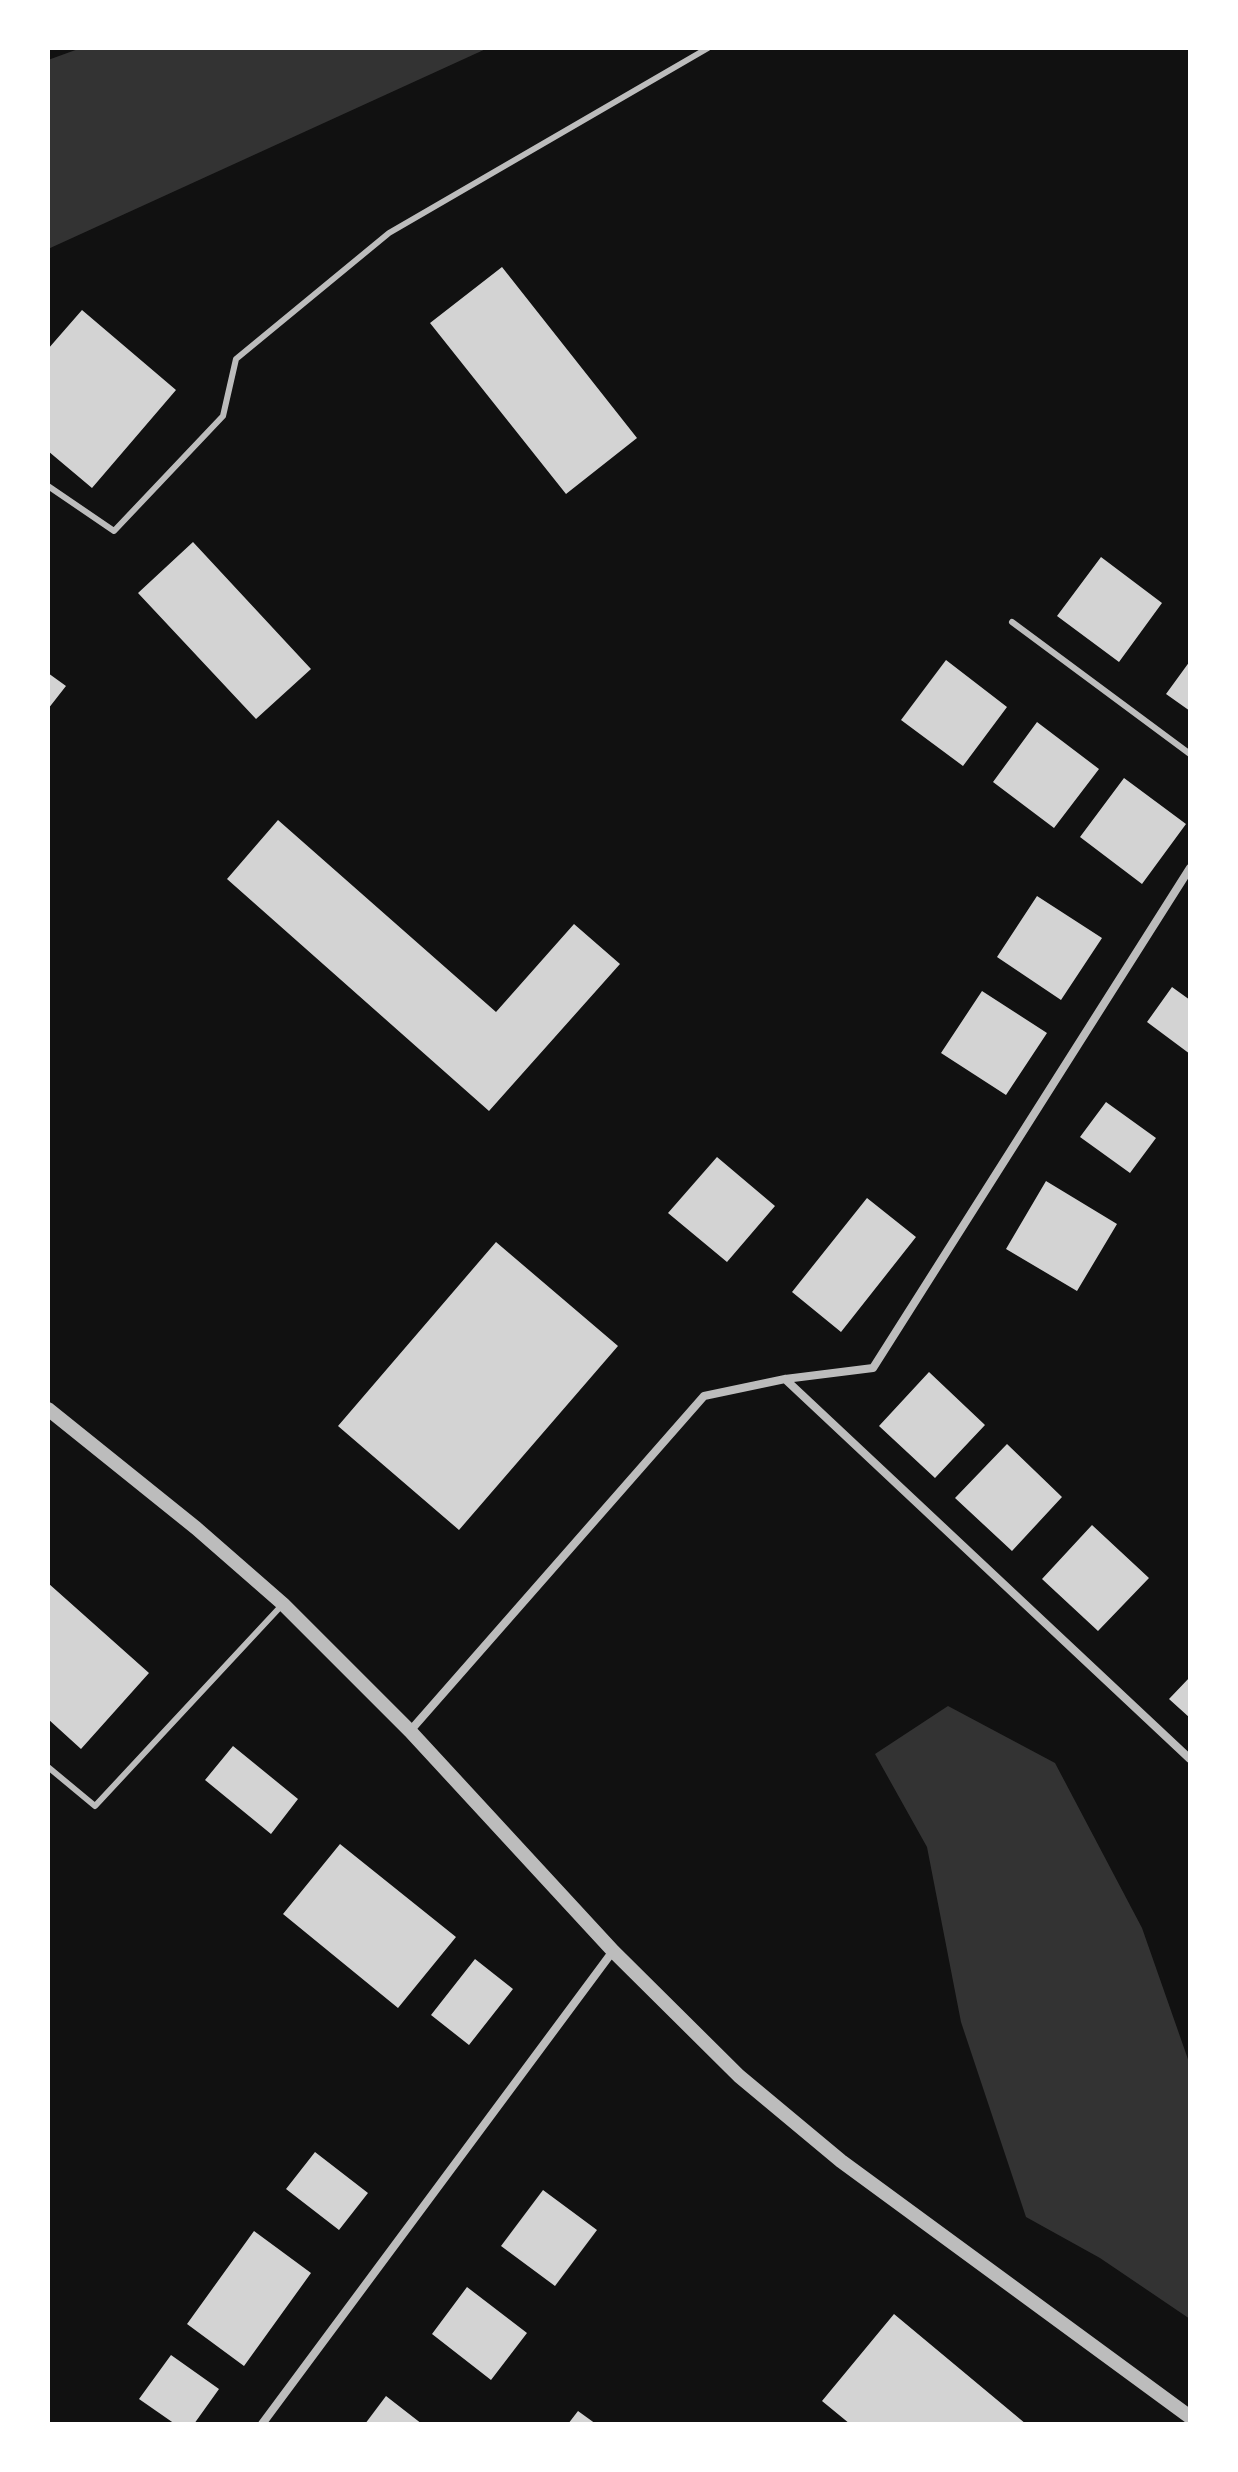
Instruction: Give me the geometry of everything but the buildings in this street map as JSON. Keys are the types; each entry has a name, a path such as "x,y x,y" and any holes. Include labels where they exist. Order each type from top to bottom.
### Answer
{"street":[{"path":"410,1731 704,1396 785,1379 873,1368 1190,868"},
{"path":"785,1379 1190,1759"},
{"path":"48,1409 196,1528 283,1604 410,1731 613,1951 739,2076 841,2161 1190,2417"},
{"path":"262,2424 613,1951"}],"lane":[{"path":"48,486 114,531 223,416 236,359 389,233 708,48"},
{"path":"1012,622 1190,754"},
{"path":"48,1767 95,1806 283,1604"}],"shaded area":[{"path":"81,48 488,48 48,249 48,60"},
{"path":"948,1706 1055,1763 1142,1928 1190,2065 1190,2319 1100,2258 1026,2217 961,2022 927,1847 875,1754"}]}
